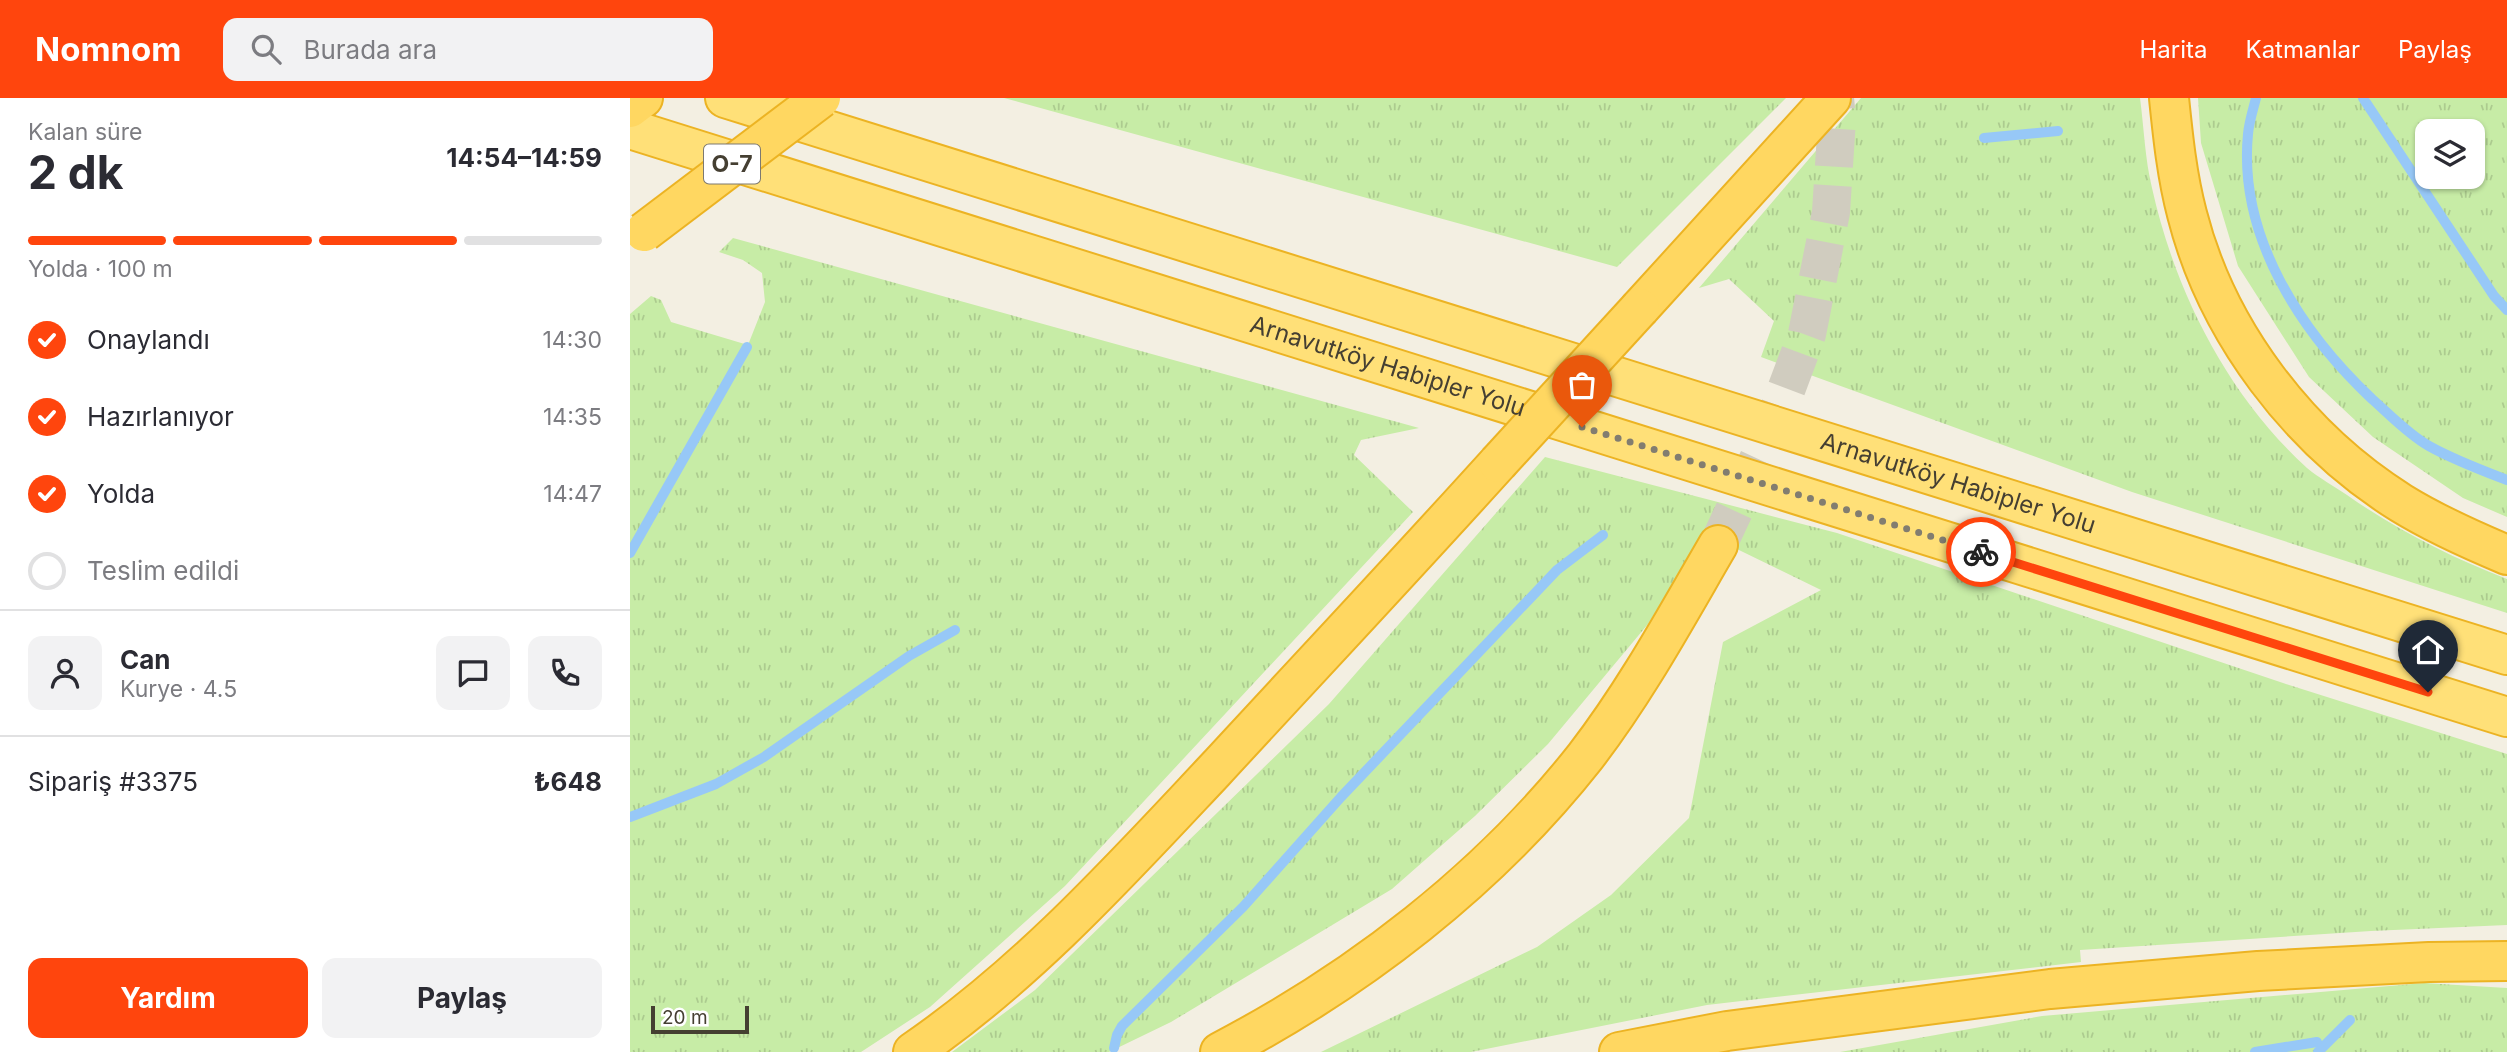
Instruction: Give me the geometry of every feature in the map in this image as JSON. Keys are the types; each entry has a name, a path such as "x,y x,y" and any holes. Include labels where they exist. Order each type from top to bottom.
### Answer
{"highway":[{"path":"630,108 643,98"},
{"name":"Arnavutköy Habipler Yolu","path":"726,98 2507,655"},
{"name":"O-7","path":"637,238 821,98"},
{"path":"913,1052 978,1004 1067,924 1145,845 1345,631 1831,98"},
{"path":"2169,98 2178,174 2187,215 2201,258 2217,298 2274,389 2305,424 2341,458 2401,503 2464,537 2507,555"},
{"name":"Arnavutköy Habipler Yolu","path":"630,129 2507,717"},
{"path":"1220,1052 1284,1017 1413,929 1514,837 1584,758 1632,691 1718,545"},
{"path":"1619,1052 1727,1031 2050,989 2258,971 2429,962 2507,961"}],"green space":[{"path":"1004,98 1786,98 1617,267"},
{"path":"1861,98 2140,98 2146,155 2162,227 2190,303 2229,375 2279,440 2307,468 2405,531 2465,562 2507,579 2507,613 2132,492 1761,357 1774,321 1729,279 1699,288"},
{"path":"2198,98 2507,98 2507,517 2463,498 2373,437 2309,377 2238,266 2201,143"},
{"path":"733,238 1419,428 1361,440 1354,455 1413,512 1065,886 930,1007 861,1052 630,1052 630,314 651,296 661,300 671,322 748,345 765,302 762,273 743,260 719,252"},
{"path":"1545,457 1837,533 2286,684 2507,754 2507,925 2080,950 2081,962 1707,1005 1471,1052 1321,1052 1537,947 1611,895 1689,818 1723,642 1821,590 1704,533 1648,624 1548,744 1475,816 1392,889 1171,1022 1109,1052 952,1052 1035,990 1329,704"},
{"path":"2424,983 2507,988 2507,1052 1840,1052 2042,1016"}],"waterway":[{"path":"2256,98 2248,134 2248,172 2253,209 2264,245 2299,313 2346,373 2407,430 2438,451 2507,480"},
{"path":"2363,98 2494,296 2507,310"},
{"path":"1984,138 2058,131"},
{"path":"630,553 747,347"},
{"path":"1114,1048 1122,1026 1243,907 1341,797 1557,570 1603,535"},
{"path":"630,817 716,784 764,757 909,656 955,630"},
{"path":"2318,1052 2350,1020"},
{"path":"2255,1052 2317,1042"}],"tunnel":[{"path":"1718,545 1768,438 1807,334 1831,212 1837,119 1835,98"}],"way so far":[{"path":"1582,427 1981,552"}],"route":[{"path":"1981,552 2428,692"}]}
